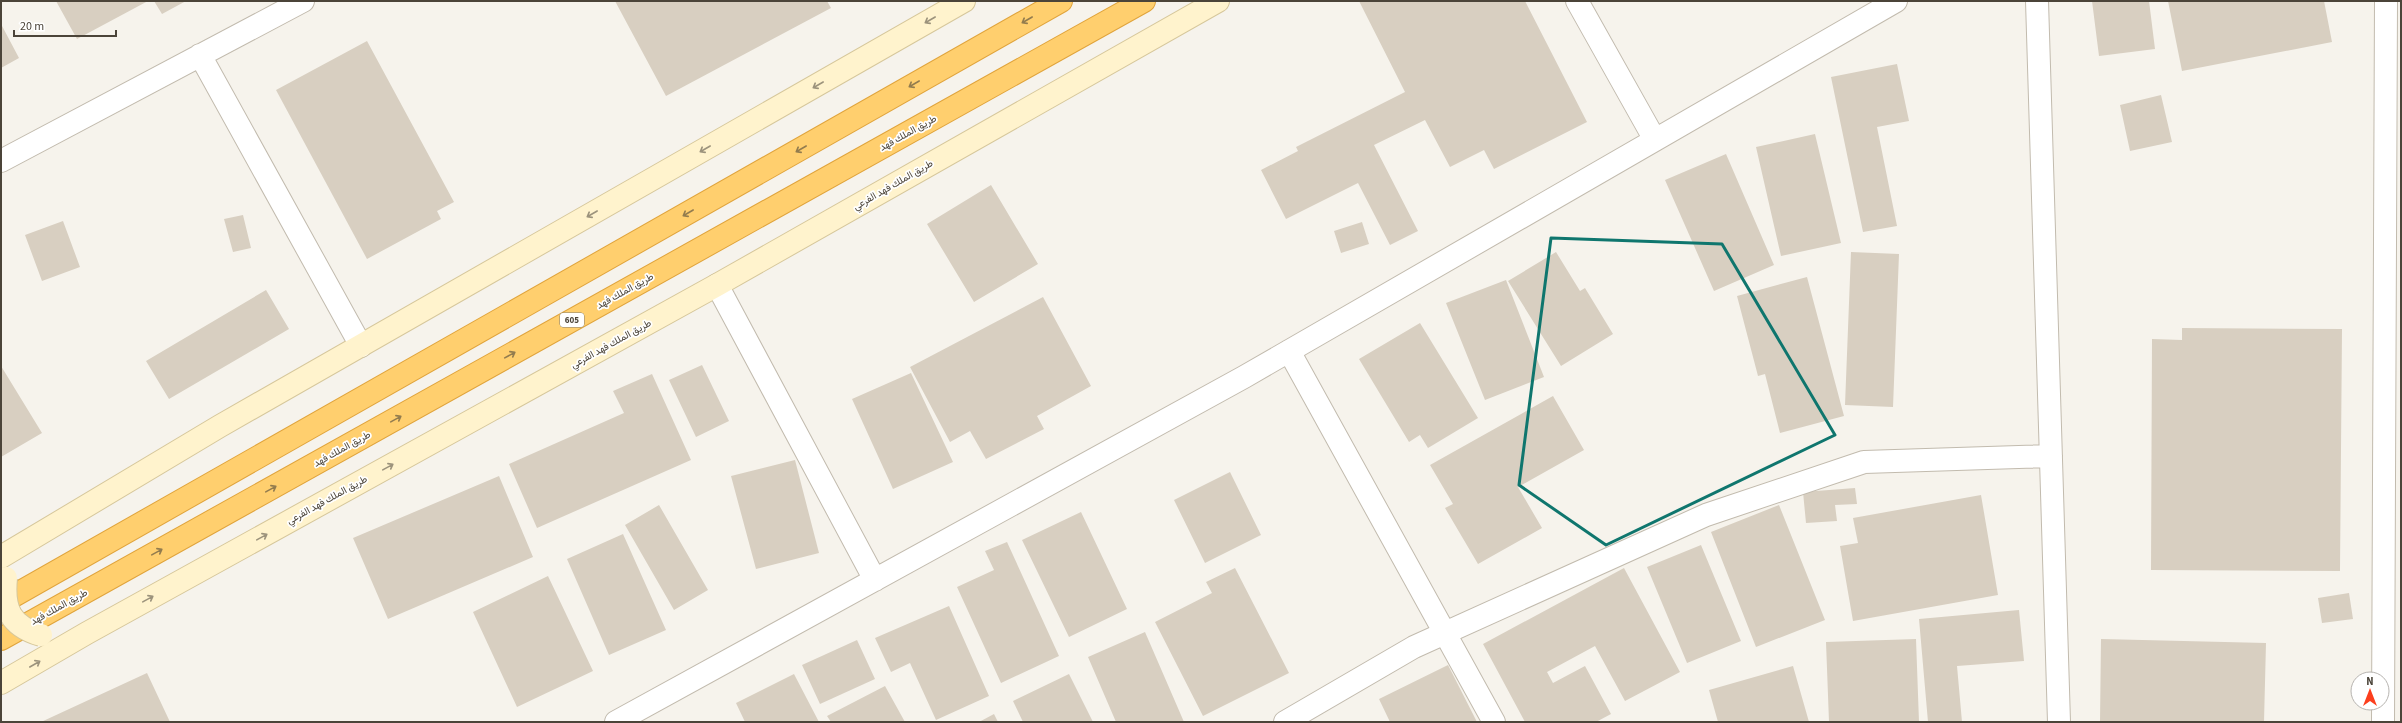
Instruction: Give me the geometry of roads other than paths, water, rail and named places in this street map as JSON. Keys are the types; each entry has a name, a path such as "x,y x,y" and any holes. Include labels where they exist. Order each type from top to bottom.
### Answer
{"highway":[{"path":"1,603 1061,1"},
{"name":"طريق الملك فهد","path":"1,639 1144,1"}],"main road":[{"path":"88,633 63,636 41,635 27,631 14,621 7,607 4,593 3,568 13,562 29,540 220,426 964,1"},
{"name":"طريق الملك فهد الفرعي","path":"1,683 88,633 717,285 1218,1"}],"street":[{"path":"1,161 303,1"},
{"path":"1577,1 1655,140"},
{"path":"616,722 1289,351 1896,1"},
{"path":"2037,1 2059,722"},
{"path":"2383,722 2393,211 2386,1"},
{"path":"200,56 361,346"},
{"path":"717,285 876,580"},
{"path":"1289,351 1494,722"},
{"path":"1285,722 1414,647 1706,515 1864,462 2051,456"}]}
